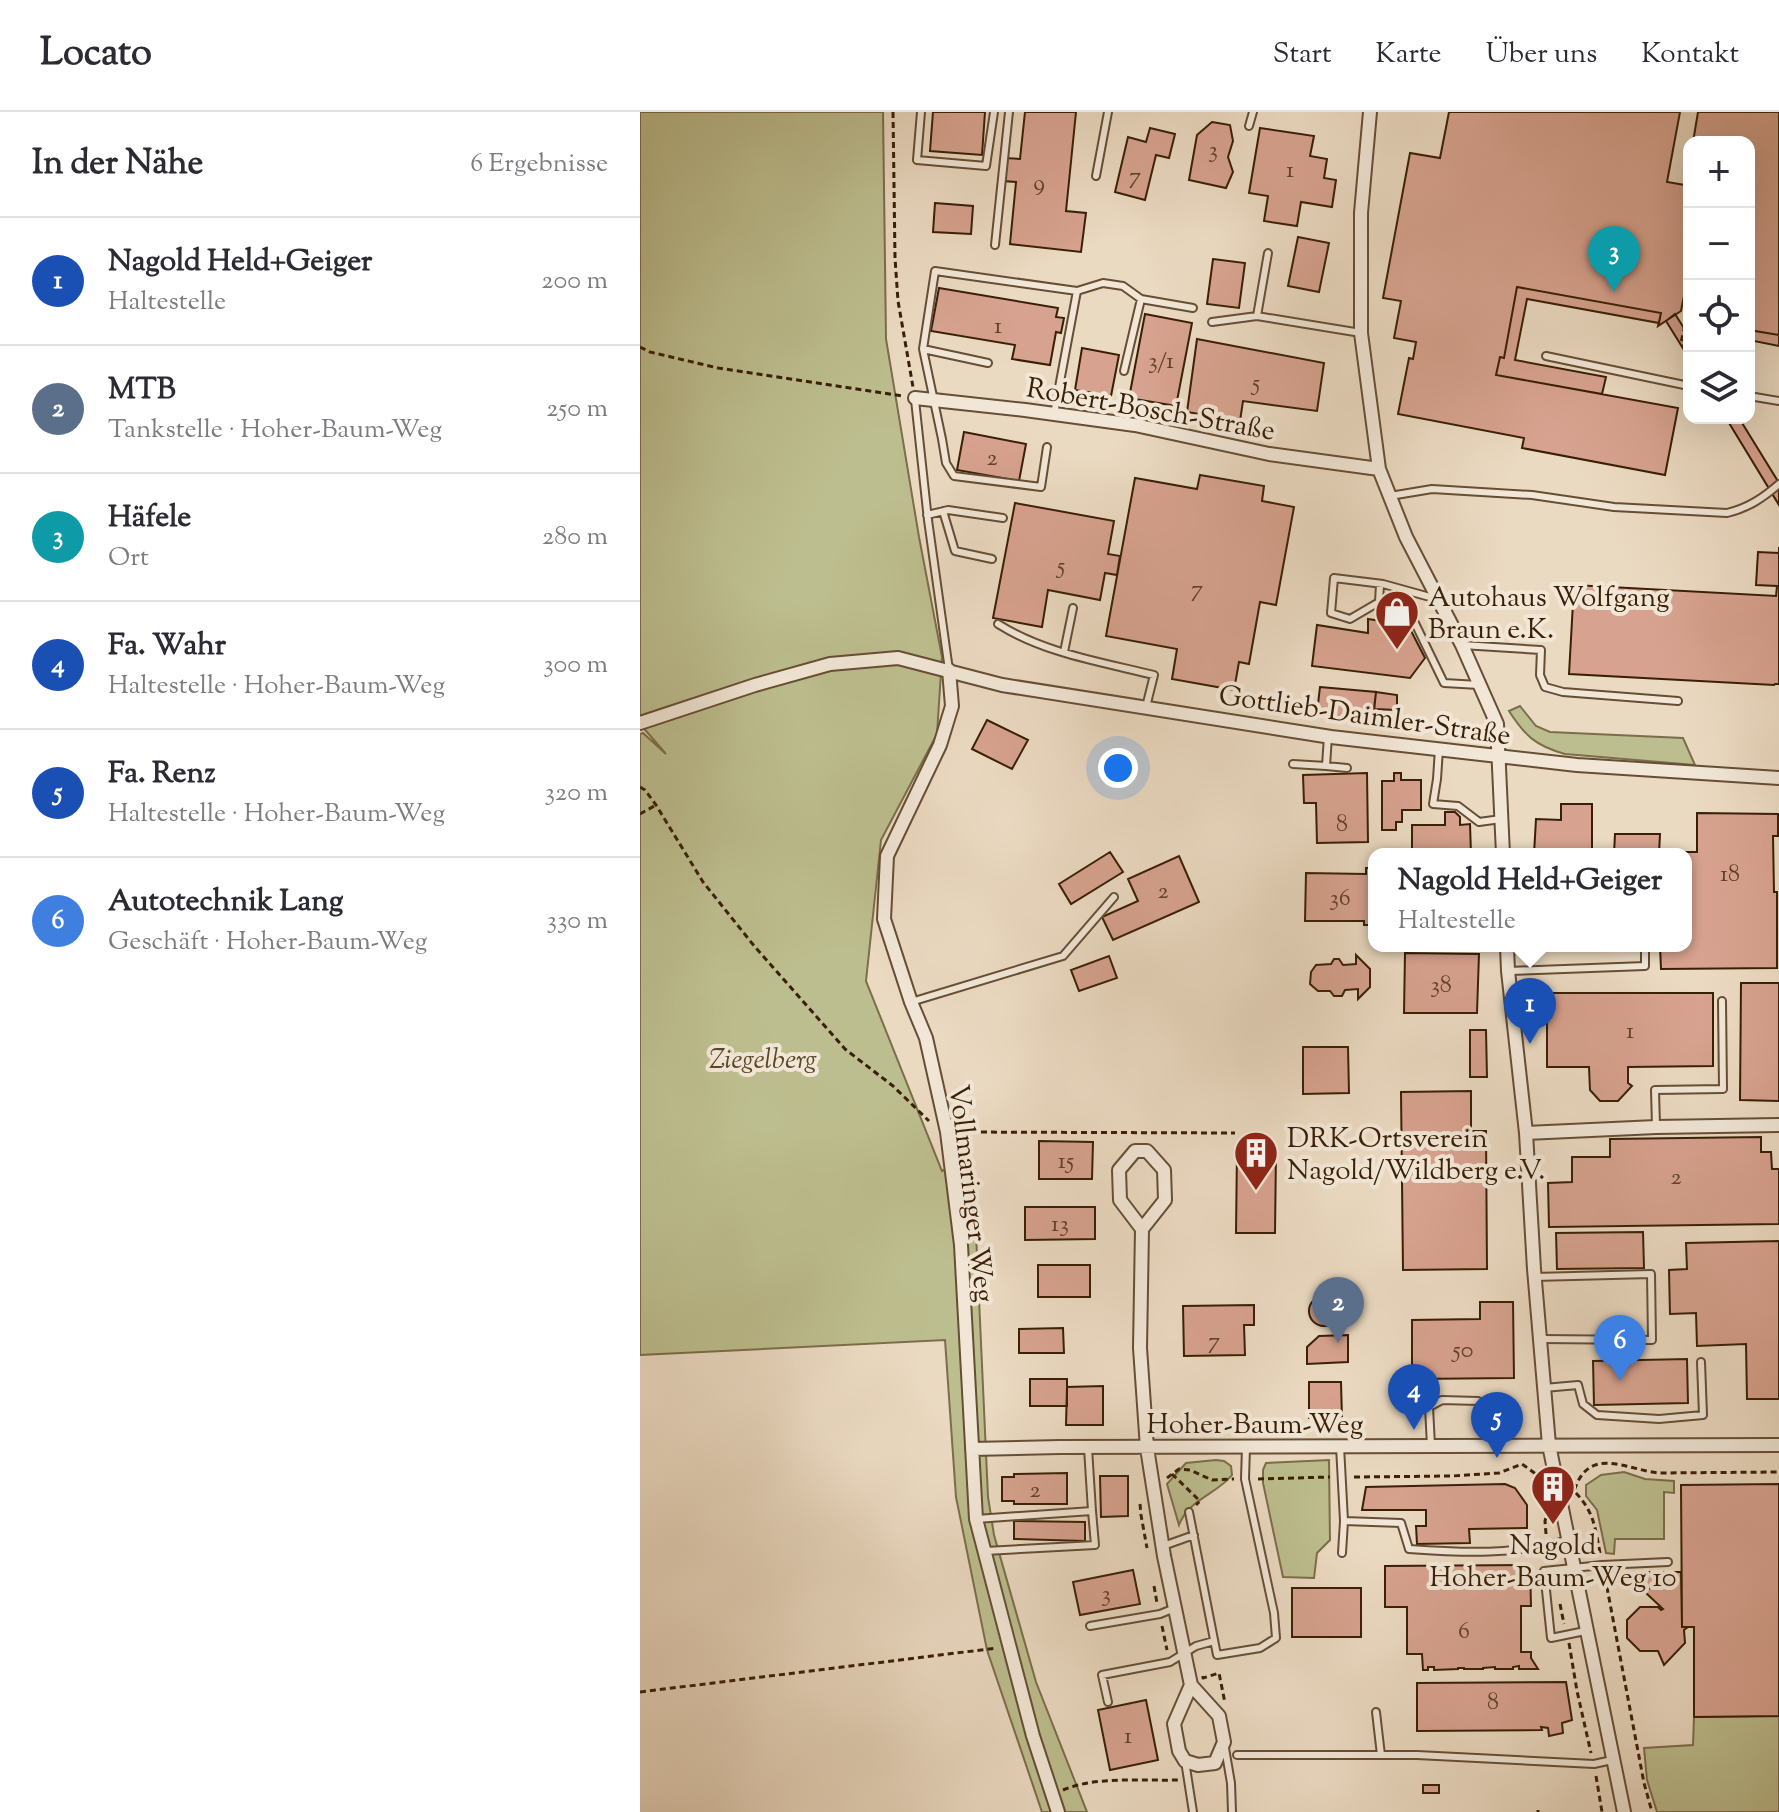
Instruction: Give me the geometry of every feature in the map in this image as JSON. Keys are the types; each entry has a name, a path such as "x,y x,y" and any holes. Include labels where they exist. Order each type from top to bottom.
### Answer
{"street":[{"path":"1370,112 1361,213 1361,333 1379,469 1406,537 1462,645 1497,724 1503,848"},
{"name":"Robert-Bosch-Straße","path":"915,398 1135,425 1269,454 1379,469"},
{"path":"640,723 830,664 898,658 949,670"},
{"name":"Gottlieb-Daimler-Straße","path":"949,670 1002,685 1328,736 1577,765 1779,778"},
{"name":"Vollmaringer Weg","path":"949,670 952,706 940,745 887,856 884,919 926,1038 947,1132 961,1245 976,1519 1033,1736 1058,1812"},
{"path":"1507,952 1526,1133 1534,1277 1549,1445 1624,1812"},
{"path":"1526,1133 1779,1125"},
{"path":"1142,1229 1120,1200 1119,1170 1135,1151 1147,1151 1164,1170 1165,1200 1142,1229 1140,1348 1147,1448 1191,1685 1219,1716 1224,1742 1215,1763 1198,1765 1185,1761 1179,1751 1174,1724 1191,1685"},
{"name":"Hoher-Baum-Weg","path":"972,1449 1779,1445"}],"lane":[{"path":"921,112 917,160 986,166 994,112"},
{"path":"995,245 1009,112"},
{"path":"1096,176 1108,112"},
{"path":"1249,126 1253,112"},
{"path":"1257,316 1268,253"},
{"path":"1047,447 1041,487 954,476 946,463 923,349 935,271 1077,291 1103,283 1123,286 1141,299 1193,308"},
{"path":"1054,414 1077,291"},
{"path":"1124,371 1141,299"},
{"path":"1212,322 1257,316 1361,333"},
{"path":"923,349 988,363"},
{"path":"1546,356 1683,385"},
{"path":"1755,397 1779,401"},
{"path":"915,398 927,515 949,670"},
{"path":"1390,496 1432,489 1532,495 1614,507 1727,513 1761,499 1779,484"},
{"path":"927,515 948,510 1003,518"},
{"path":"943,511 955,551 992,559"},
{"path":"1379,602 1350,619 1331,613 1334,578 1380,584 1437,599"},
{"path":"1379,602 1380,584"},
{"path":"1379,602 1412,617 1444,683 1481,685"},
{"path":"1064,652 1073,608"},
{"path":"998,624 1029,641 1089,660 1154,675 1146,707"},
{"path":"1462,645 1541,650 1540,675 1545,687 1563,692 1678,701"},
{"path":"1326,766 1328,736"},
{"path":"1439,749 1433,804 1458,806 1479,822 1501,819"},
{"path":"1293,764 1347,768"},
{"path":"911,1002 1063,956 1114,897"},
{"path":"1508,971 1645,966 1645,952"},
{"path":"1656,1127 1655,1090 1723,1089 1722,1001"},
{"path":"1534,1277 1651,1274 1652,1340 1540,1339"},
{"path":"1544,1388 1578,1385 1583,1404 1597,1415 1659,1419 1703,1415 1701,1362"},
{"path":"1431,1446 1429,1407 1442,1400 1478,1401 1487,1409 1487,1445"},
{"path":"1340,1446 1344,1521 1342,1553"},
{"path":"1189,1512 1217,1655 1260,1648 1276,1638 1274,1613 1245,1479 1246,1447"},
{"path":"984,1551 1095,1545 1088,1448"},
{"path":"976,1519 1092,1511"},
{"path":"1344,1521 1401,1523 1409,1549 1477,1553 1568,1540"},
{"path":"1163,1546 1194,1535"},
{"path":"1585,1631 1551,1638 1544,1571 1668,1562"},
{"path":"1090,1626 1160,1614 1175,1608"},
{"path":"1108,1702 1102,1675 1170,1662 1196,1646 1214,1641"},
{"path":"1376,1712 1381,1755"},
{"path":"1224,1742 1232,1812"},
{"path":"1237,1755 1417,1755 1594,1764 1612,1760"},
{"path":"1185,1761 1193,1812"}],"path":[{"path":"640,347 718,368 915,398 898,301 893,112"},
{"path":"640,787 656,805 703,882 755,947 845,1049 893,1086 941,1131 1235,1133"},
{"path":"640,814 656,805"},
{"path":"1652,1812 1593,1515 1574,1491 1584,1472 1608,1462 1658,1473 1779,1472"},
{"path":"1149,1558 1140,1507 1142,1495 1179,1469 1190,1470 1212,1480 1468,1475 1499,1473 1522,1464 1539,1476 1547,1488"},
{"path":"1172,1474 1200,1501 1189,1512"},
{"path":"1549,1545 1545,1521 1550,1503"},
{"path":"1154,1586 1170,1662"},
{"path":"1559,1600 1602,1812"},
{"path":"640,1692 1009,1645"},
{"path":"1052,1795 1076,1785 1099,1782 1189,1780"}],"green space":[{"name":"Ziegelberg","path":"640,112 883,112 886,339 942,657 937,734 881,840 866,981 942,1171 960,1162 976,1233 988,1497 994,1535 1036,1682 1087,1812 1042,1812 987,1650 956,1497 945,1340 640,1355 640,734 643,733 666,754 640,724"},
{"path":"1520,706 1536,726 1550,732 1683,738 1695,765 1555,751 1532,739 1520,727 1509,711"},
{"path":"1216,1460 1231,1466 1232,1475 1189,1509 1179,1525 1167,1484 1186,1463"},
{"path":"1329,1460 1330,1540 1317,1553 1314,1578 1283,1577 1263,1470 1266,1463"},
{"path":"1624,1472 1645,1479 1674,1481 1674,1493 1664,1492 1664,1539 1615,1539 1614,1554 1606,1553 1597,1510 1586,1496 1586,1485 1601,1475"},
{"path":"1779,1716 1779,1812 1657,1812 1647,1780 1644,1748 1693,1745 1694,1717"}],"building":[{"path":"933,112 985,112 982,155 930,151"},
{"path":"1025,112 1076,112 1066,211 1086,213 1081,252 1010,244 1016,182 1002,181 1005,158 1020,159"},
{"path":"1449,112 1680,112 1667,182 1683,185 1681,311 1658,326 1661,313 1517,287 1504,358 1500,357 1496,375 1678,408 1665,475 1522,448 1524,438 1398,414 1409,358 1413,359 1416,342 1394,338 1401,301 1383,298 1410,153 1440,158"},
{"path":"1698,112 1779,112 1779,335 1755,331 1755,136 1694,136"},
{"path":"1212,122 1230,125 1233,141 1228,157 1233,172 1226,188 1189,180 1197,135"},
{"path":"1150,128 1175,134 1169,158 1156,155 1145,200 1115,192 1128,137 1146,142"},
{"path":"1260,128 1314,136 1310,156 1327,159 1324,178 1336,180 1332,207 1301,202 1297,226 1264,221 1268,196 1249,193"},
{"path":"935,203 973,206 971,234 933,232"},
{"path":"1298,237 1329,243 1319,292 1288,286"},
{"path":"1213,259 1245,263 1239,308 1207,304"},
{"path":"1517,287 1661,313 1659,323 1527,299 1515,360 1606,377 1602,394 1496,375 1500,357 1504,358"},
{"path":"939,288 1058,308 1056,317 1064,318 1061,333 1056,332 1050,365 1012,359 1015,345 931,331"},
{"path":"1145,314 1192,323 1176,406 1129,398"},
{"path":"1675,314 1683,327 1683,348 1666,321"},
{"path":"1755,331 1779,335 1779,346 1755,341"},
{"path":"1197,339 1324,363 1317,411 1243,401 1240,421 1187,412"},
{"path":"1082,348 1119,355 1111,396 1075,390"},
{"path":"1730,424 1743,424 1779,483 1779,505"},
{"path":"964,432 1026,444 1019,481 957,470"},
{"path":"1200,475 1264,486 1262,501 1294,507 1276,605 1260,602 1249,664 1239,662 1234,690 1172,679 1177,649 1106,636 1135,478 1197,489"},
{"path":"1015,503 1114,521 1108,554 1120,556 1117,575 1105,573 1100,600 1048,590 1042,627 993,618"},
{"path":"1758,552 1779,553 1779,684 1569,674 1574,585 1776,596 1777,586 1756,585"},
{"path":"1368,619 1408,625 1425,658 1410,678 1312,666 1317,625 1368,633"},
{"path":"1320,687 1376,692 1373,721 1317,713"},
{"path":"1376,692 1397,695 1397,710 1374,709"},
{"path":"987,720 1028,740 1012,769 972,749"},
{"path":"1367,773 1368,842 1317,843 1316,803 1304,803 1303,775"},
{"path":"1394,773 1401,773 1401,780 1421,780 1421,810 1402,810 1402,822 1396,822 1396,830 1382,830 1382,781 1394,781"},
{"path":"1561,804 1592,804 1592,848 1534,848 1536,819 1561,820"},
{"path":"1445,812 1455,812 1460,817 1460,825 1470,824 1471,848 1412,848 1412,825 1445,825"},
{"path":"1697,813 1778,814 1778,836 1773,836 1777,968 1661,969 1660,952 1692,952 1692,852 1697,852"},
{"path":"1615,834 1660,834 1659,848 1614,848"},
{"path":"1110,852 1123,872 1071,904 1059,884"},
{"path":"1179,856 1199,902 1113,940 1102,917 1138,901 1128,879"},
{"path":"1368,868 1368,925 1364,925 1364,921 1305,921 1306,873 1366,874"},
{"path":"1405,953 1479,954 1477,1013 1404,1013"},
{"path":"1356,955 1370,969 1370,987 1358,999 1358,989 1345,990 1342,996 1334,996 1330,991 1318,991 1310,984 1311,972 1316,965 1331,964 1334,959 1339,959 1343,965 1356,964"},
{"path":"1109,956 1117,978 1079,991 1071,970"},
{"path":"1741,983 1779,983 1779,1101 1740,1100"},
{"path":"1547,993 1713,993 1713,1066 1628,1067 1628,1083 1632,1086 1618,1101 1600,1101 1590,1090 1589,1067 1547,1067"},
{"path":"1470,1030 1486,1030 1487,1077 1470,1077"},
{"path":"1303,1047 1348,1047 1349,1093 1303,1094"},
{"path":"1471,1091 1471,1131 1486,1131 1487,1269 1403,1270 1401,1092"},
{"path":"1761,1137 1761,1152 1771,1152 1772,1169 1779,1169 1779,1224 1549,1227 1548,1183 1572,1182 1572,1157 1610,1157 1610,1139"},
{"path":"1039,1141 1093,1142 1092,1179 1039,1179"},
{"name":"DRK-Ortsverein Nagold/Wildberg e.V.","path":"1237,1150 1276,1151 1275,1233 1236,1233"},
{"path":"1025,1207 1095,1207 1095,1239 1025,1240"},
{"path":"1643,1232 1644,1268 1557,1269 1556,1233"},
{"path":"1779,1241 1779,1399 1747,1399 1746,1344 1697,1346 1696,1313 1670,1314 1669,1270 1687,1269 1686,1243"},
{"path":"1038,1265 1090,1265 1090,1297 1038,1297"},
{"path":"1324,1296 1334,1301 1339,1311 1334,1321 1324,1326 1314,1321 1309,1311 1314,1301"},
{"path":"1480,1302 1513,1302 1514,1378 1412,1379 1412,1320 1480,1319"},
{"path":"1254,1305 1254,1325 1244,1325 1245,1355 1184,1356 1183,1306"},
{"path":"1063,1328 1064,1353 1019,1353 1019,1329"},
{"path":"1348,1335 1348,1362 1307,1364 1307,1347 1319,1336"},
{"path":"1687,1359 1688,1403 1594,1405 1593,1361"},
{"path":"1030,1379 1067,1379 1067,1406 1030,1406"},
{"path":"1309,1382 1341,1382 1342,1418 1309,1418"},
{"path":"1103,1386 1103,1425 1066,1425 1067,1387"},
{"path":"1067,1473 1067,1504 1014,1504 1014,1501 1002,1501 1002,1477"},
{"path":"1100,1476 1128,1476 1128,1516 1101,1517"},
{"path":"1505,1484 1515,1488 1527,1505 1527,1528 1469,1529 1470,1543 1417,1544 1416,1526 1426,1526 1426,1510 1362,1510 1366,1487"},
{"path":"1779,1484 1779,1716 1694,1717 1694,1627 1682,1627 1681,1485"},
{"path":"1014,1521 1085,1522 1085,1541 1014,1539"},
{"path":"1530,1565 1531,1606 1521,1606 1521,1652 1531,1652 1538,1669 1519,1669 1519,1666 1513,1669 1434,1670 1434,1667 1428,1667 1428,1670 1423,1670 1422,1654 1407,1654 1407,1607 1385,1607 1385,1566"},
{"path":"1133,1570 1140,1604 1080,1615 1073,1582"},
{"path":"1640,1572 1681,1572 1682,1627 1688,1627 1684,1630 1685,1643 1664,1665 1658,1651 1640,1651 1627,1638 1627,1620 1640,1607 1663,1609 1645,1592 1650,1588 1640,1578"},
{"path":"1292,1588 1361,1588 1361,1637 1292,1637"},
{"path":"1566,1682 1572,1720 1562,1723 1563,1733 1549,1736 1548,1728 1541,1727 1542,1730 1417,1731 1417,1683"},
{"path":"1146,1700 1158,1760 1110,1770 1098,1710"},
{"path":"1423,1785 1439,1785 1439,1793 1423,1793"}],"place":[{"name":"Häfele","path":"1614,292"},
{"name":"Autohaus Wolfgang Braun e.K.","path":"1397,651"},
{"name":"Nagold Held+Geiger","path":"1530,1044"},
{"name":"DRK-Ortsverein Nagold/Wildberg e.V.","path":"1256,1192"},
{"name":"MTB","path":"1338,1343"},
{"name":"Autotechnik Lang","path":"1620,1381"},
{"name":"Fa. Wahr","path":"1414,1430"},
{"name":"Fa. Renz","path":"1497,1458"},
{"name":"Nagold Hoher-Baum-Weg 10","path":"1553,1526"}]}
